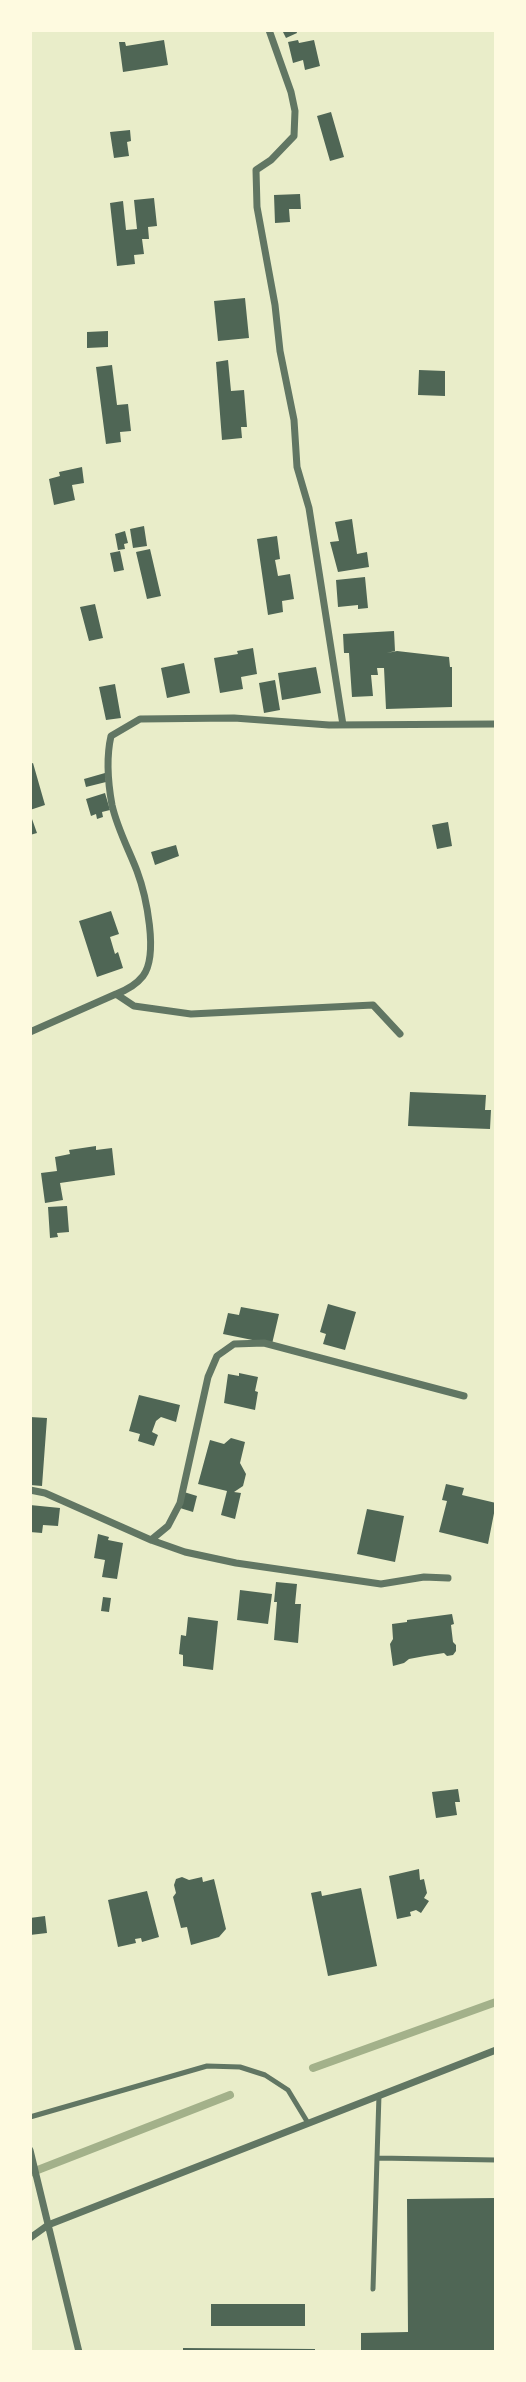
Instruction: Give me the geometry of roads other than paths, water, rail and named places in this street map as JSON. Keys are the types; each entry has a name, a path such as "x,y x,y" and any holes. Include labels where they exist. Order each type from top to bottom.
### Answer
{"street":[{"path":"269,30 295,111 294,136 271,160 256,170 257,207 294,420 297,467 313,533 343,725"},
{"path":"30,1032 131,988 144,975 150,958 150,943 138,874 112,806 106,755 111,736 139,719 234,718 343,725 496,724"},
{"path":"116,994 134,1006 191,1014 373,1005 400,1034"},
{"path":"150,1540 168,1526 180,1503 208,1377 218,1356 234,1344 264,1343 464,1396"},
{"path":"30,1490 44,1493 150,1540 185,1552 236,1563 381,1584 424,1577 448,1578"},
{"path":"30,2238 48,2225 496,2050"},
{"path":"30,2150 79,2352"}],"lane":[{"path":"30,2117 206,2066 240,2067 265,2075 288,2090 308,2123"},
{"path":"373,2289 379,2095"},
{"path":"377,2158 496,2160"}],"waterway":[{"path":"313,2068 496,2002"},
{"path":"30,2173 230,2095"}]}
